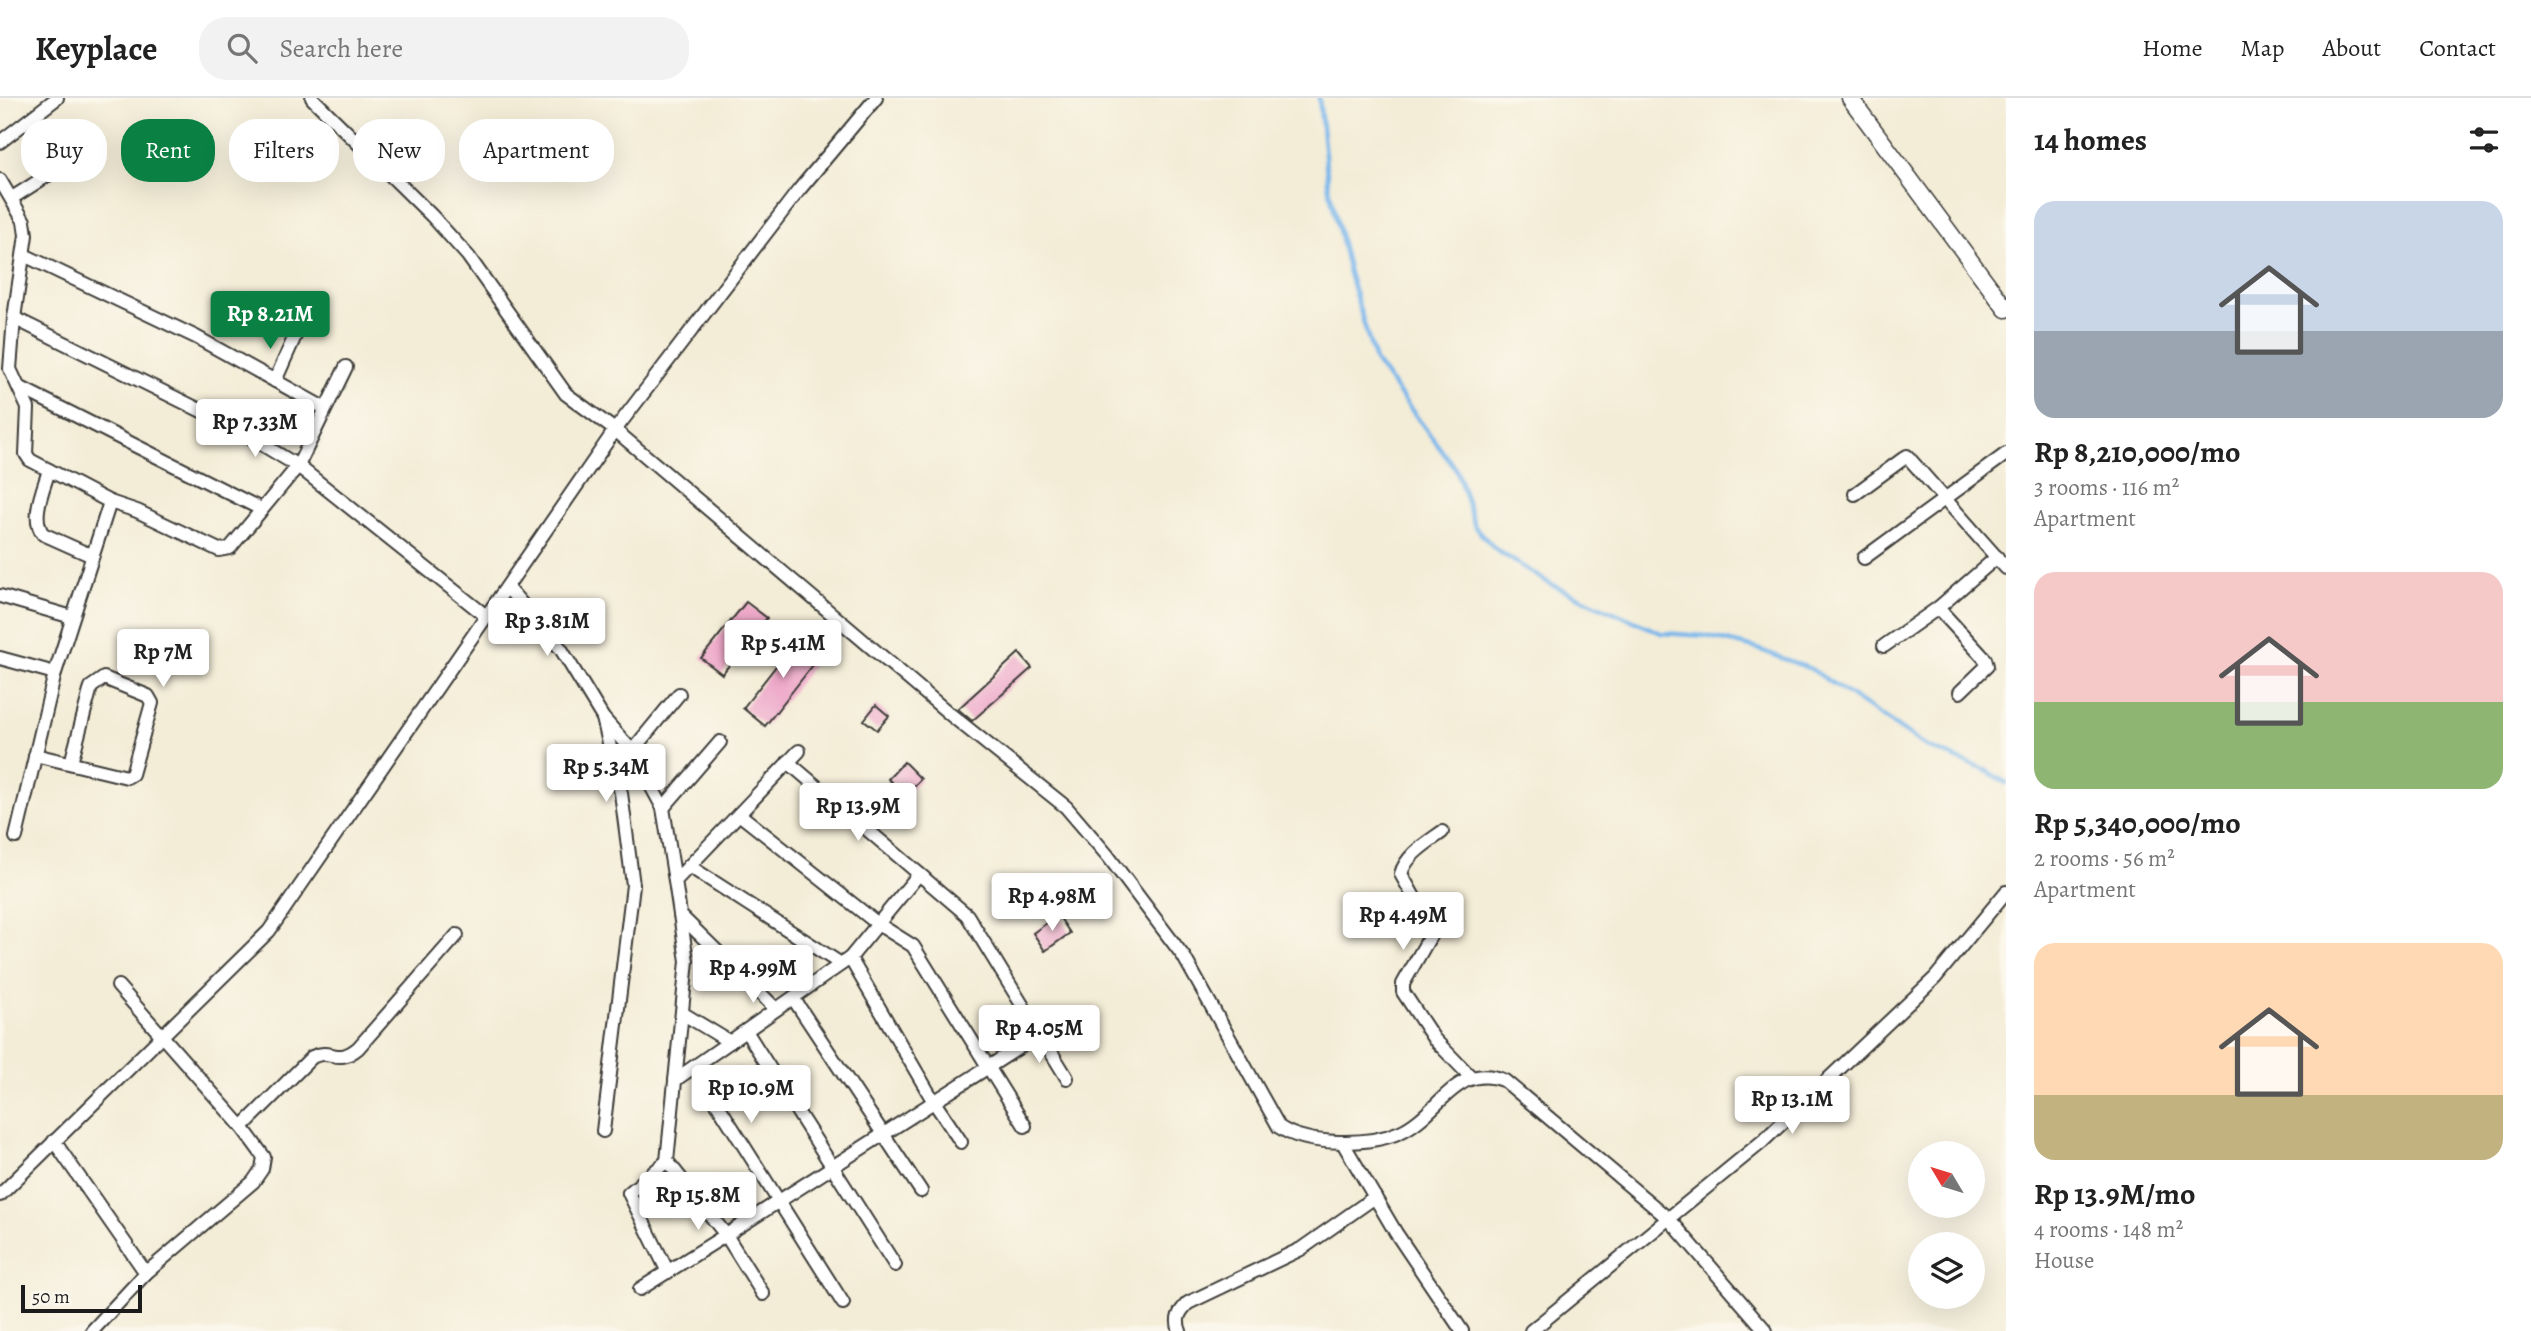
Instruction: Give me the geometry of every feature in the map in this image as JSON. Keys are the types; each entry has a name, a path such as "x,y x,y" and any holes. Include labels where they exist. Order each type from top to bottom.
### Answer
{"street":[{"path":"0,142 57,98"},
{"path":"312,98 404,187 468,256 566,394 615,430 951,716 1066,807 1108,856 1184,957 1279,1127 1292,1136 1343,1143 1400,1132 1471,1077 1490,1074 1505,1081 1670,1220 1766,1331"},
{"path":"0,1195 269,931 615,430 799,190 876,98"},
{"path":"1850,98 2006,309"},
{"path":"0,180 24,221 23,254 10,369 27,408 26,454 49,470 110,502 136,511 219,550 230,548 298,466 346,367"},
{"path":"12,198 38,182"},
{"path":"23,254 196,337 324,408"},
{"path":"14,318 230,425 298,466 486,616"},
{"path":"275,381 295,336"},
{"path":"16,385 261,509"},
{"path":"1864,558 2006,454"},
{"path":"1856,494 1907,456 1942,499 2006,568"},
{"path":"49,470 39,506 39,529 43,534 90,555"},
{"path":"16,837 55,673 90,555 110,502"},
{"path":"1884,646 1938,608 1997,557"},
{"path":"507,587 561,649 603,718 632,751 663,808 687,961 667,1161 726,1235 764,1294"},
{"path":"0,596 72,617"},
{"path":"1938,608 1985,659 1987,666 1960,692"},
{"path":"0,658 55,673"},
{"path":"35,755 127,777 132,774 152,703 148,696 104,678 97,681 91,687 71,763"},
{"path":"632,751 679,694"},
{"path":"603,718 621,793 633,885 603,1130"},
{"path":"663,808 720,742"},
{"path":"675,881 799,751"},
{"path":"788,762 967,915 1067,1078"},
{"path":"739,814 878,924 913,946 1025,1126"},
{"path":"1442,832 1414,854 1403,866 1401,874 1433,931 1403,984 1403,992 1434,1039 1471,1077"},
{"path":"689,866 846,961 961,1142"},
{"path":"919,874 949,899"},
{"path":"675,1080 846,961 919,874"},
{"path":"1531,1331 1670,1220 1763,1141 1935,978 2006,892"},
{"path":"680,914 776,1009"},
{"path":"242,1127 312,1056 325,1053 337,1059 346,1057 358,1048 457,935"},
{"path":"92,1331 146,1273 253,1182 262,1169 264,1157 242,1127 118,986"},
{"path":"793,998 921,1191"},
{"path":"682,1013 730,1042"},
{"path":"746,1031 895,1265"},
{"path":"640,1289 1040,1034"},
{"path":"694,1067 843,1303"},
{"path":"54,1141 105,1210 146,1273"},
{"path":"1343,1143 1462,1331"},
{"path":"667,1161 629,1193 668,1272"},
{"path":"1180,1331 1177,1324 1179,1311 1188,1303 1301,1249 1375,1197"}],"building":[{"path":"746,602 767,618 722,674 701,658"},
{"path":"802,633 824,651 765,726 743,708"},
{"path":"1019,653 1032,668 972,721 958,709"},
{"path":"876,705 889,716 877,730 864,720"},
{"path":"904,762 921,779 905,795 888,779"},
{"path":"1058,915 1070,933 1045,951 1033,933"}],"waterway":[{"path":"1319,98 1328,184 1349,273 1375,361 1457,471 1475,527 1495,549 1550,584 1661,633 1706,636 1755,648 1811,669 1927,747 1985,770 2006,783"}]}
